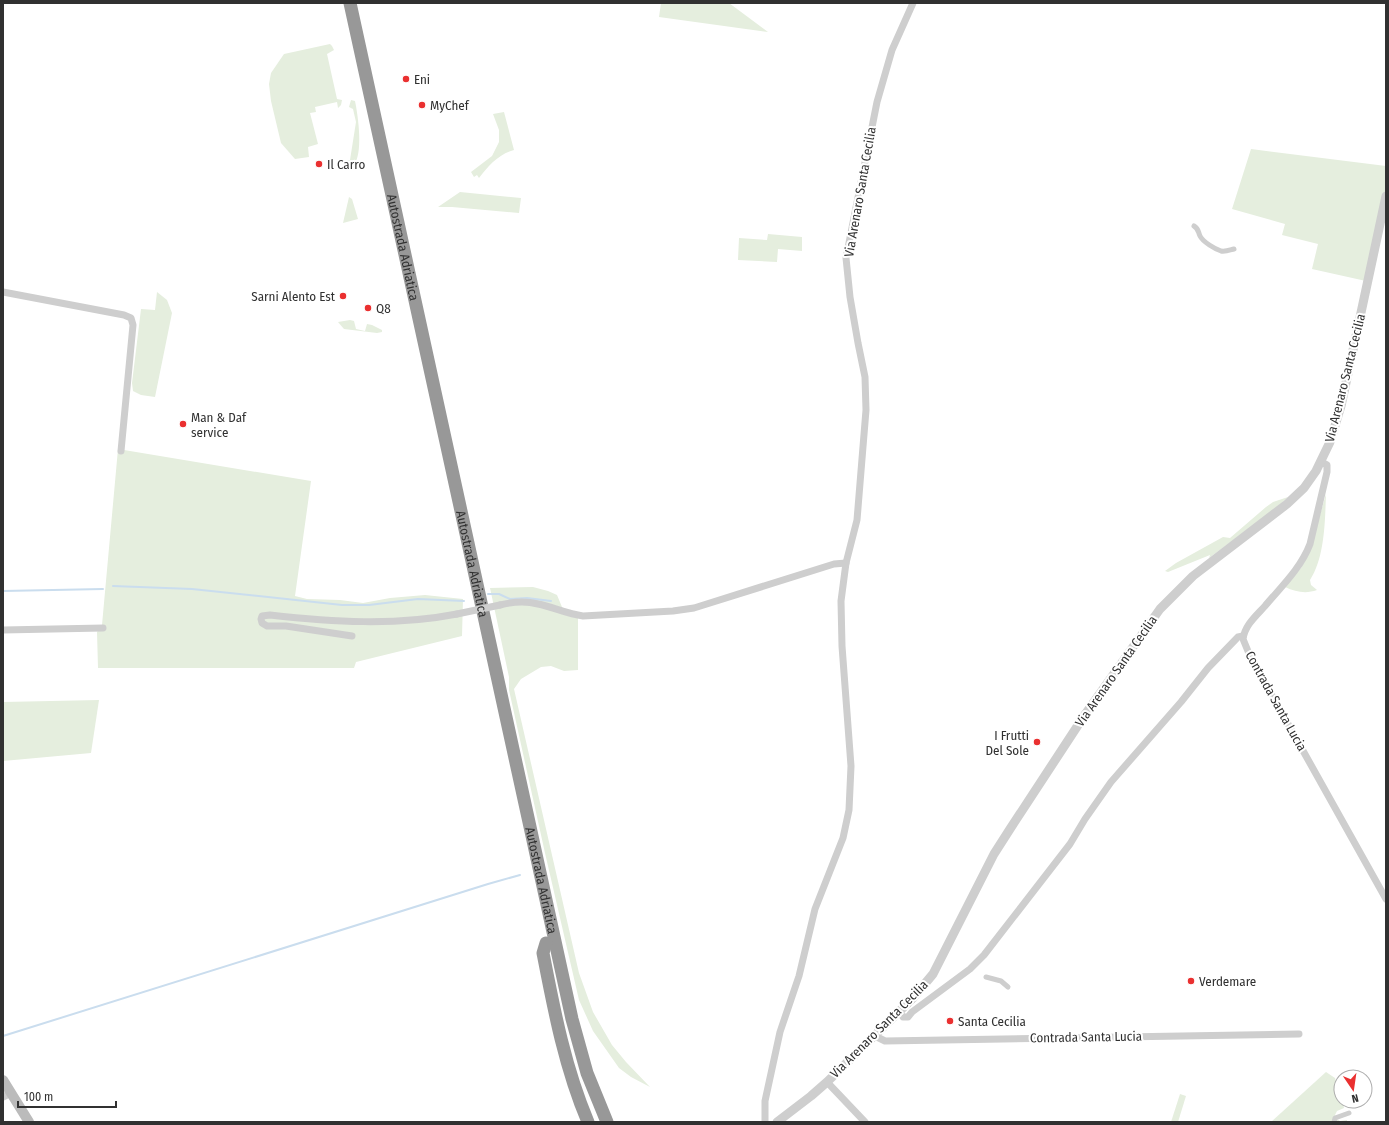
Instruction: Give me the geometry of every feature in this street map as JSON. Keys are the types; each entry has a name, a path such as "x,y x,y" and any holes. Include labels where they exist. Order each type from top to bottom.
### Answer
{"highway":[{"name":"Autostrada Adriatica","path":"340,3 546,944 569,1043 582,1084 598,1122"},
{"name":"Autostrada Adriatica","path":"350,3 572,1019 587,1073 607,1122"},
{"path":"546,944 543,953 561,1043 579,1100 588,1122"}],"main road":[{"path":"3,1080 7,1095 29,1122"}],"street":[{"name":"Via Arenaro Santa Cecilia","path":"765,1122 765,1101 780,1032 799,976 815,909 842,838 849,810 851,766 842,646 841,601 846,564 857,520 866,410 865,377 853,313 846,258 877,102 892,50 913,3"},
{"name":"Via Arenaro Santa Cecilia","path":"777,1122 827,1082 913,998 933,974 994,854 1010,828 1086,714 1160,609 1193,576 1287,504 1304,488 1321,462 1330,442 1341,406 1386,196"},
{"path":"1194,226 1198,230 1202,239 1210,245 1221,251 1234,249"},
{"path":"3,292 124,315 131,318 133,326 121,450"},
{"name":"Contrada Santa Lucia","path":"1321,462 1326,465 1327,472 1307,553 1287,580 1248,626 1243,636 1245,647 1386,899"},
{"path":"352,636 286,626 267,626 262,623 261,619 262,616 270,615 349,621 410,621 524,602 537,604 573,615 583,616 673,611 694,608 834,564 846,564"},
{"path":"3,630 103,628"},
{"path":"899,1012 903,1017 908,1017 912,1012 970,969 984,955 1070,844 1085,819 1111,782 1181,702 1208,668 1238,637 1243,636"},
{"path":"986,977 1001,981 1008,987"},
{"name":"Contrada Santa Lucia","path":"874,1036 885,1041 1299,1034"},
{"path":"827,1082 865,1122"},
{"path":"1334,1122 1335,1118 1341,1114 1349,1113"}],"green space":[{"path":"661,3 729,3 768,32 659,17"},
{"path":"330,44 334,50 327,54 337,99 342,100 341,105 338,108 337,102 315,107 316,112 310,113 318,144 308,147 309,157 295,159 281,143 271,101 269,84 271,73 284,54"},
{"path":"351,100 355,101 359,128 359,149 354,166 348,169 344,166 344,160 350,160 356,122 353,109 349,107"},
{"path":"504,112 514,150 503,154 494,161 479,178 477,175 474,177 471,172 492,156 499,142 499,130 493,114"},
{"path":"1251,149 1386,166 1386,190 1366,281 1312,269 1318,244 1282,235 1285,224 1232,209"},
{"path":"460,192 521,198 519,213 438,207"},
{"path":"349,197 352,199 358,219 343,223"},
{"path":"768,234 802,237 802,251 778,249 777,262 738,260 739,238 767,240"},
{"path":"157,292 167,300 172,313 155,397 141,395 133,391 132,383 141,309 155,310"},
{"path":"350,320 354,321 356,329 365,331 367,324 382,330 382,332 377,333 344,329 338,322"},
{"path":"118,449 311,481 295,596 307,599 340,600 363,603 390,598 425,595 463,599 462,636 356,662 354,668 98,668 97,632 102,625"},
{"path":"1326,494 1323,538 1319,561 1310,580 1311,585 1317,590 1305,592 1289,589 1285,587 1301,568 1309,553"},
{"path":"1288,497 1276,508 1209,558 1210,555 1168,572 1165,571 1176,563 1223,537 1230,538 1273,502"},
{"path":"533,587 557,595 562,607 568,614 578,617 578,670 564,671 551,666 541,667 521,679 514,689 579,973 593,1012 612,1045 650,1087 631,1077 619,1068 593,1031 579,1000 509,690 509,677 490,588"},
{"path":"99,700 91,753 3,761 3,702"},
{"path":"1326,1072 1333,1077 1333,1109 1342,1109 1337,1111 1335,1115 1340,1121 1347,1120 1347,1122 1271,1122"},
{"path":"1180,1094 1186,1096 1178,1122 1171,1122"}],"waterway":[{"path":"113,586 192,589 342,605 369,605 418,599 464,601"},
{"path":"3,591 103,589"},
{"path":"488,594 499,594 510,599 527,598 551,601"},
{"path":"3,1036 520,875"}],"place":[{"name":"Eni","path":"406,79"},
{"name":"MyChef","path":"422,105"},
{"name":"Il Carro","path":"319,164"},
{"name":"Sarni Alento Est","path":"343,296"},
{"name":"Q8","path":"368,308"},
{"name":"Man & Daf service","path":"183,424"},
{"name":"I Frutti Del Sole","path":"1037,742"},
{"name":"Verdemare","path":"1191,981"},
{"name":"Santa Cecilia","path":"950,1021"}]}
